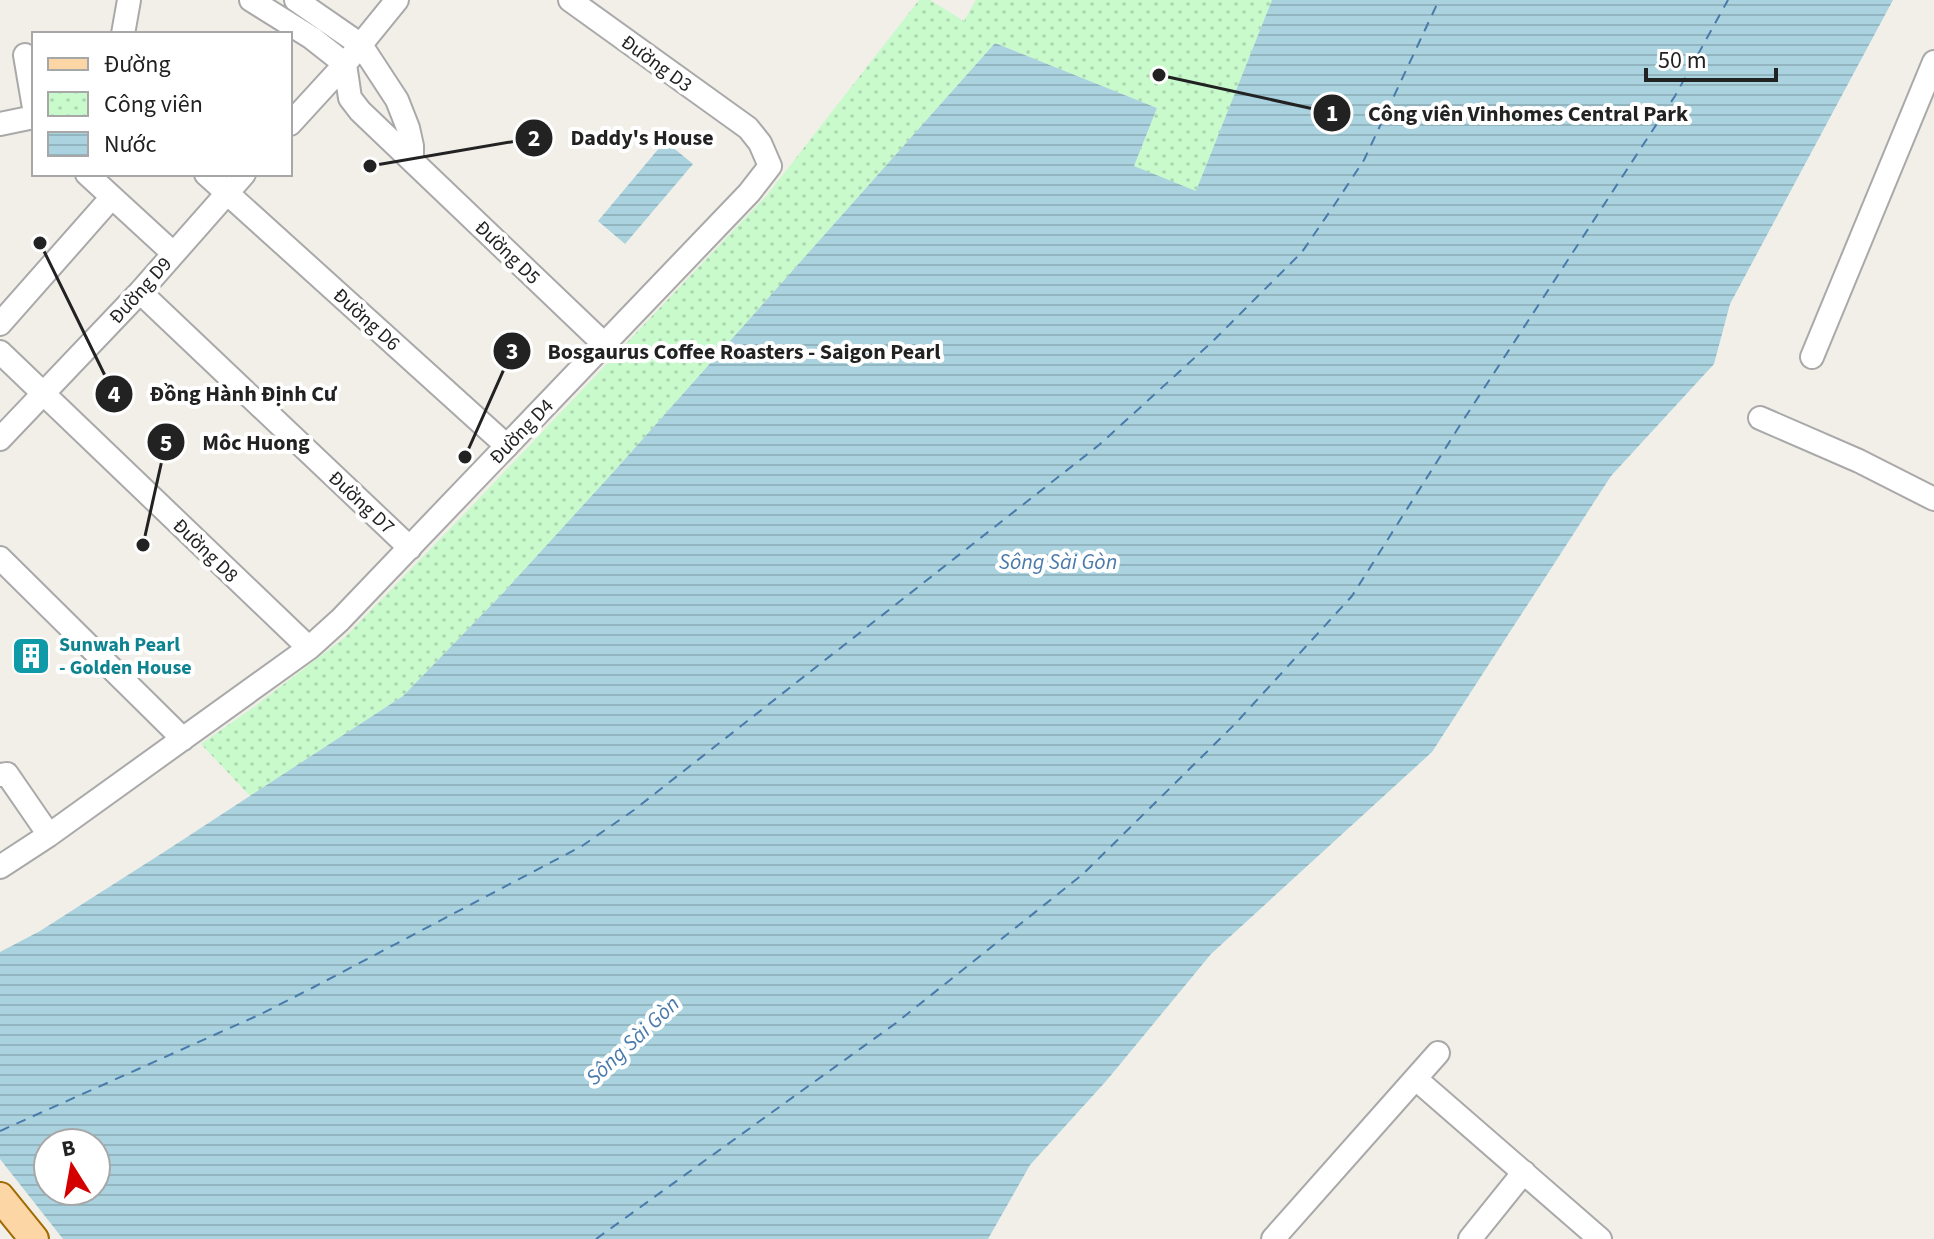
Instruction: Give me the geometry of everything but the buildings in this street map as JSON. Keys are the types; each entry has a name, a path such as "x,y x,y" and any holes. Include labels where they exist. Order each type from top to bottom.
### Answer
{"main road":[{"path":"0,1197 34,1239"}],"street":[{"path":"123,32 129,0"},
{"path":"251,0 312,38 345,64"},
{"path":"296,0 361,45 397,100 408,128 412,160"},
{"path":"292,122 397,0"},
{"name":"Đường D3","path":"570,0 748,128 760,143 770,166"},
{"path":"25,55 32,96"},
{"path":"1812,357 1934,62"},
{"name":"Đường D5","path":"345,64 350,98 360,111 604,344"},
{"path":"0,124 32,117"},
{"name":"Đường D4","path":"0,867 309,648 340,620 749,193 770,166"},
{"path":"89,176 173,253"},
{"name":"Đường D6","path":"208,176 507,446"},
{"name":"Đường D9","path":"0,439 140,292 242,176"},
{"path":"0,324 112,197"},
{"name":"Đường D7","path":"140,292 410,548"},
{"name":"Đường D8","path":"0,352 309,648"},
{"path":"1760,418 1859,461 1934,499"},
{"path":"0,558 183,739"},
{"path":"0,775 7,774 49,835"},
{"path":"1273,1239 1438,1053"},
{"path":"1416,1079 1600,1239"},
{"path":"1470,1239 1524,1172"}],"green space":[{"path":"919,0 930,0 964,21 976,0 1272,0 1196,192 1134,166 1157,108 995,43 617,468 504,592 403,696 250,796 201,744 344,638 469,509 767,195"}],"water":[{"name":"Sông Sài Gòn","path":"1272,0 1893,0 1730,304 1714,364 1611,476 1432,752 1211,954 1107,1080 1030,1165 988,1239 0,1239 0,952 40,931 403,696 504,592 617,468 995,43 1157,108 1134,166 1196,191"},
{"path":"665,141 693,164 625,244 598,221"}],"pier":[{"path":"0,1159 32,1200 32,1207 38,1207 63,1239 0,1239"}],"ferry route":[{"path":"0,1131 261,1014 582,846 634,810 1099,445 1213,341 1302,252 1364,160 1439,0"},
{"path":"596,1239 896,1023 1083,874 1235,724 1352,596 1675,96 1728,0"}],"place":[{"name":"Công viên Vinhomes Central Park","path":"1159,75"},
{"name":"Daddy's House","path":"370,166"},
{"name":"Đồng Hành Định Cư","path":"40,243"},
{"name":"Bosgaurus Coffee Roasters - Saigon Pearl","path":"465,457"},
{"name":"Môc Huong","path":"143,545"},
{"name":"Sunwah Pearl - Golden House","path":"31,656"}]}
